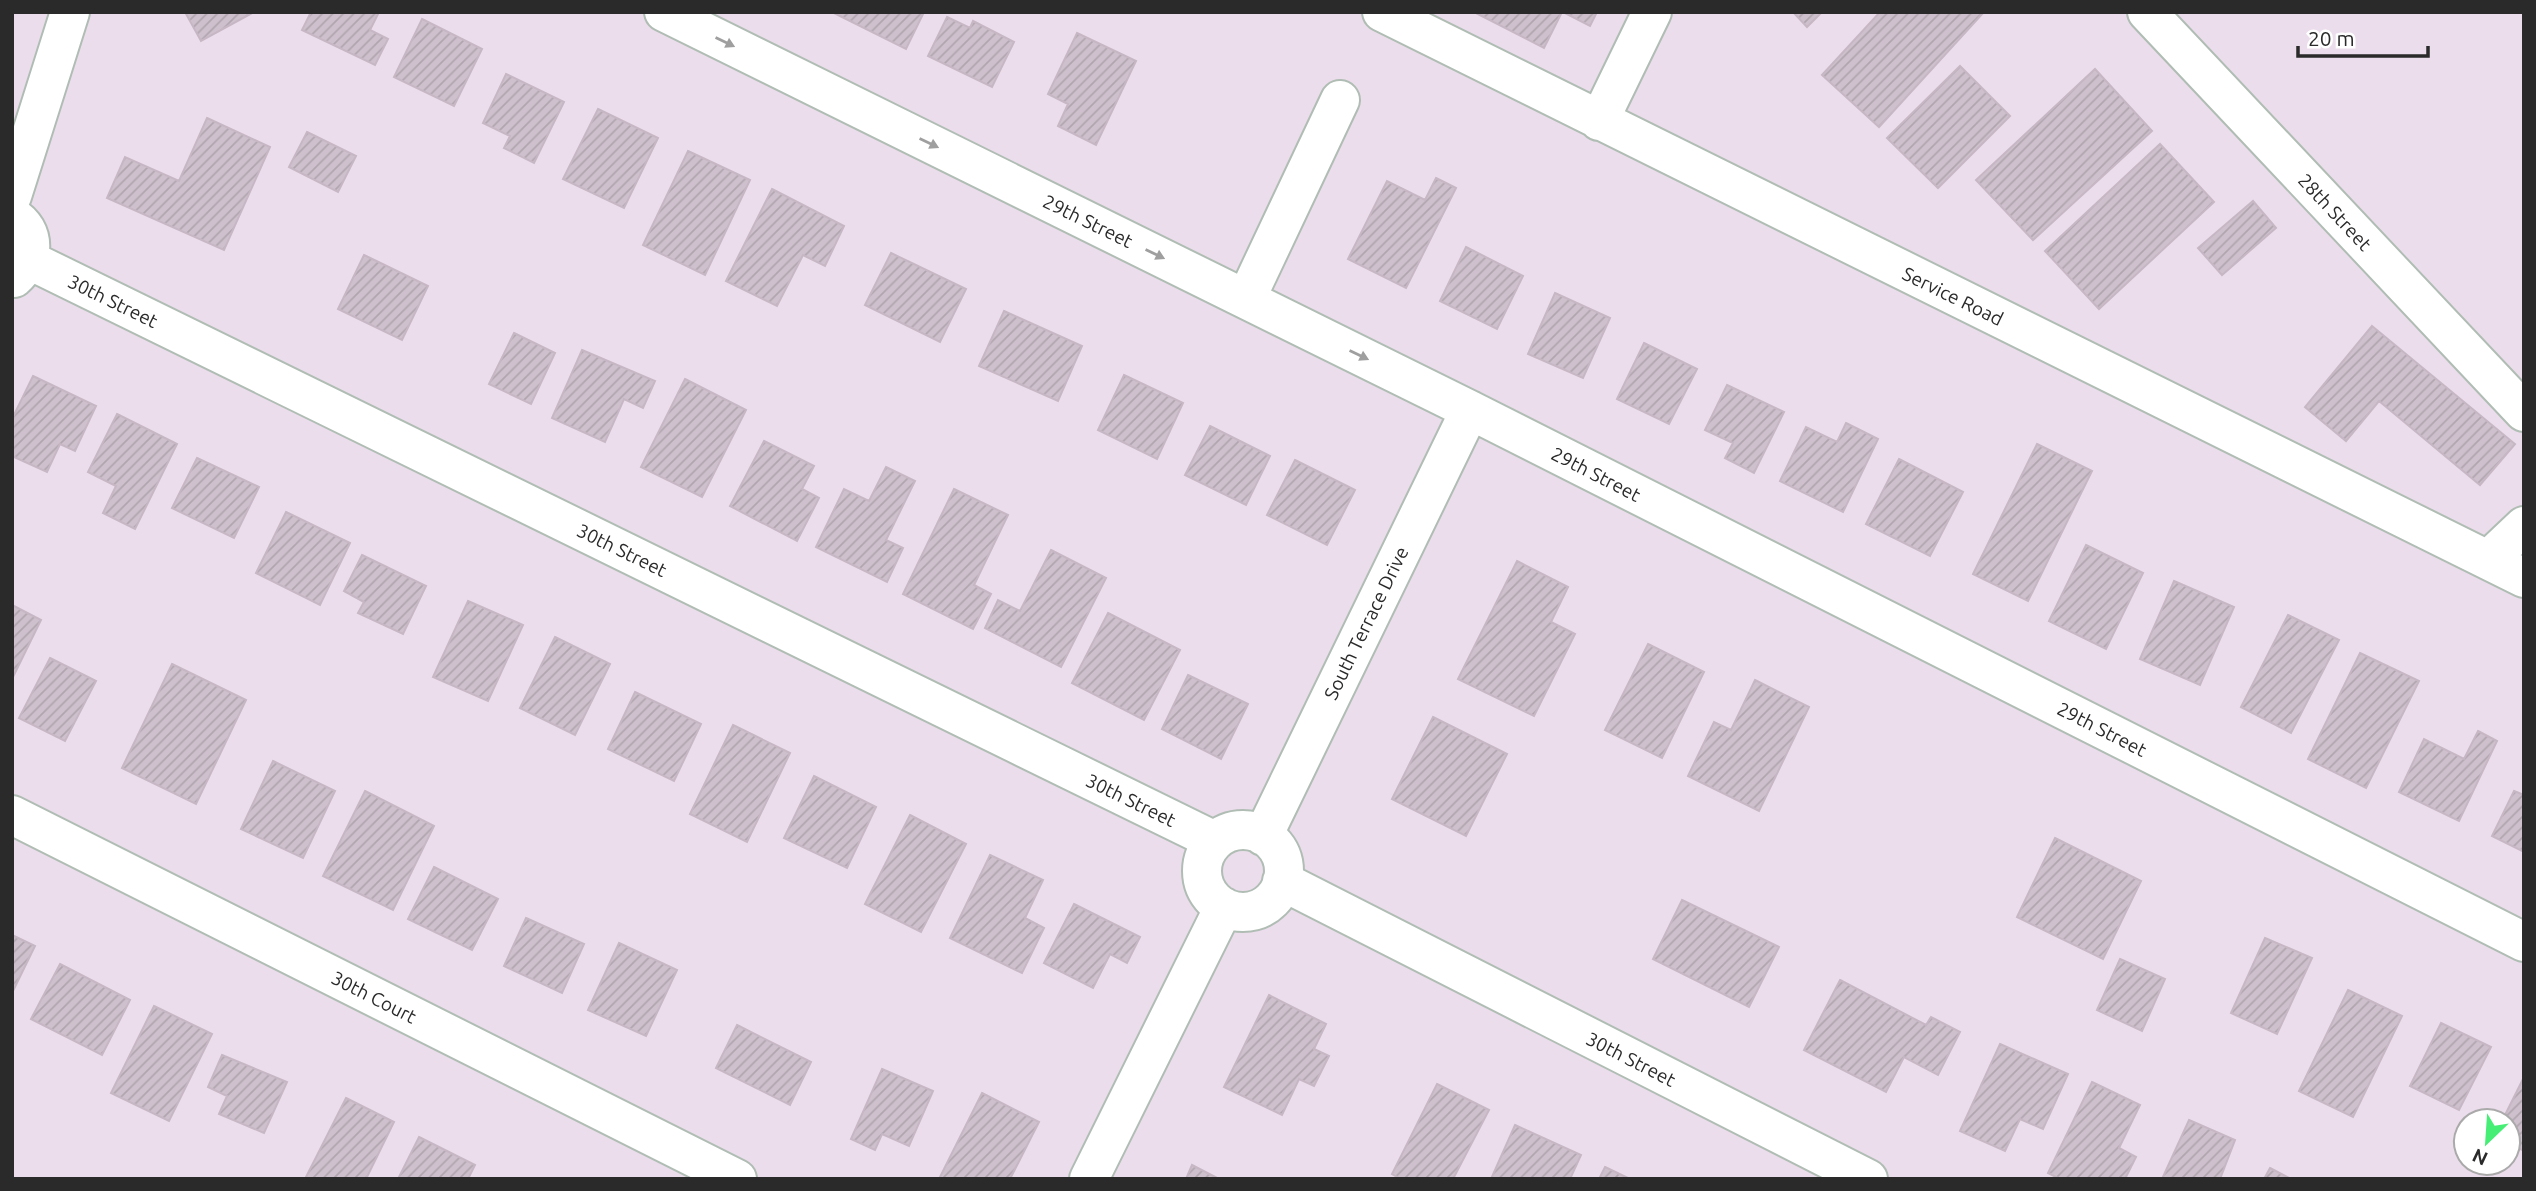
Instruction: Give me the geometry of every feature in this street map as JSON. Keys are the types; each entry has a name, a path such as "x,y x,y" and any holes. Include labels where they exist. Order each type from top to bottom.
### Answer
{"street":[{"path":"12,196 70,12"},
{"name":"29th Street","path":"664,12 1470,410 2524,942"},
{"path":"1599,121 1652,12"},
{"name":"28th Street","path":"2147,12 2524,412"},
{"name":"Service Road","path":"1382,13 2524,578"},
{"path":"1246,299 1340,100"},
{"path":"12,216 25,227 30,237 20,269"},
{"name":"30th Street","path":"20,269 1215,841"},
{"name":"South Terrace Drive","path":"1263,836 1470,410"},
{"path":"2488,560 2524,526"},
{"name":"30th Court","path":"12,815 737,1179"},
{"path":"1238,830 1263,836 1280,855 1282,881 1270,902 1259,908 1236,911 1224,908 1213,900 1202,877 1207,851 1215,841 1238,830"},
{"name":"30th Street","path":"1282,881 1868,1179"},
{"path":"1089,1179 1224,908"}],"building":[{"path":"185,12 254,12 201,41"},
{"path":"311,12 379,12 370,30 388,39 375,65 302,30"},
{"path":"832,12 924,12 906,49"},
{"path":"1474,12 1562,12 1544,48"},
{"path":"1563,12 1597,12 1590,26"},
{"path":"1793,12 1822,12 1807,27"},
{"path":"1880,12 1984,12 1879,127 1822,75"},
{"path":"947,17 970,28 973,21 1014,42 992,87 928,56"},
{"path":"422,19 482,49 454,106 394,77"},
{"path":"1077,33 1136,61 1096,145 1058,126 1068,104 1048,94"},
{"path":"1960,66 2010,116 1938,188 1887,138"},
{"path":"2095,69 2152,131 2033,240 1976,180"},
{"path":"506,74 564,102 534,163 504,148 510,136 483,123"},
{"path":"598,109 658,138 624,208 563,179"},
{"path":"207,118 270,147 224,250 107,198 125,157 179,181"},
{"path":"307,132 356,156 338,192 289,167"},
{"path":"2160,144 2214,202 2099,309 2045,251"},
{"path":"688,151 750,180 705,275 643,245"},
{"path":"1436,178 1456,188 1406,288 1348,259 1387,181 1425,200"},
{"path":"772,189 844,226 825,266 803,255 777,306 726,281"},
{"path":"2253,201 2276,228 2222,275 2198,248"},
{"path":"1466,247 1523,276 1497,329 1440,301"},
{"path":"891,253 966,289 940,342 865,305"},
{"path":"364,255 428,286 402,340 338,309"},
{"path":"1555,293 1610,318 1583,378 1528,354"},
{"path":"1004,311 1082,346 1058,401 979,366"},
{"path":"2372,326 2515,444 2480,485 2379,401 2346,441 2305,407"},
{"path":"514,333 555,353 531,404 489,384"},
{"path":"1644,343 1697,369 1669,424 1617,399"},
{"path":"582,350 655,381 643,408 624,399 605,442 552,418"},
{"path":"1124,375 1183,403 1157,459 1098,430"},
{"path":"33,376 96,406 75,451 60,444 47,472 12,456 12,419"},
{"path":"685,379 746,410 702,497 641,467"},
{"path":"1727,385 1784,412 1754,473 1725,458 1733,443 1705,430"},
{"path":"117,414 177,444 135,529 103,513 116,486 88,472"},
{"path":"1846,423 1878,439 1843,512 1780,481 1806,427 1837,442"},
{"path":"1210,426 1270,456 1246,505 1185,475"},
{"path":"764,441 814,466 802,489 819,498 797,541 730,506"},
{"path":"2037,444 2092,471 2028,601 1973,574"},
{"path":"197,458 259,487 234,538 172,508"},
{"path":"1899,459 1963,492 1930,556 1866,524"},
{"path":"1295,460 1355,490 1327,545 1267,515"},
{"path":"886,467 915,481 886,540 903,548 887,582 816,547 844,489 869,501"},
{"path":"954,489 1008,515 974,585 991,594 973,629 903,594"},
{"path":"286,512 350,543 320,605 256,573"},
{"path":"2086,545 2143,573 2106,649 2049,621"},
{"path":"1051,550 1106,578 1061,667 985,628 998,600 1020,611"},
{"path":"362,555 426,586 403,634 358,613 364,602 344,591"},
{"path":"1517,561 1568,587 1551,622 1575,634 1534,716 1458,679"},
{"path":"2174,581 2234,607 2200,685 2140,659"},
{"path":"468,601 523,625 488,701 433,677"},
{"path":"12,605 41,620 12,679"},
{"path":"1108,613 1180,650 1144,720 1072,683"},
{"path":"2288,615 2339,640 2291,733 2241,707"},
{"path":"555,637 610,664 575,735 520,708"},
{"path":"1648,644 1704,672 1662,758 1605,730"},
{"path":"2360,653 2419,681 2366,788 2308,759"},
{"path":"50,658 96,681 65,741 19,718"},
{"path":"172,664 246,700 196,804 122,768"},
{"path":"1188,675 1248,704 1221,759 1162,729"},
{"path":"1755,680 1809,707 1759,811 1688,776 1714,722 1731,730"},
{"path":"635,692 701,724 674,781 608,749"},
{"path":"1433,717 1507,754 1466,836 1392,799"},
{"path":"733,725 790,753 747,842 690,814"},
{"path":"2478,731 2497,741 2459,821 2399,792 2424,739 2464,759"},
{"path":"273,761 335,791 303,858 241,829"},
{"path":"814,776 876,807 847,868 784,838"},
{"path":"365,791 434,826 393,910 323,876"},
{"path":"2514,791 2524,795 2524,852 2492,836"},
{"path":"910,815 966,844 921,932 865,904"},
{"path":"2055,838 2141,881 2103,959 2017,917"},
{"path":"990,855 1043,880 1025,918 1044,928 1022,973 950,938"},
{"path":"434,867 498,899 472,950 408,919"},
{"path":"1682,900 1779,947 1749,1007 1653,959"},
{"path":"1074,904 1140,937 1127,963 1110,954 1093,988 1044,963"},
{"path":"526,918 584,944 562,993 504,966"},
{"path":"12,935 35,946 12,993"},
{"path":"2265,938 2312,958 2277,1034 2231,1013"},
{"path":"619,943 677,970 646,1036 588,1010"},
{"path":"2120,959 2165,979 2142,1031 2097,1010"},
{"path":"60,964 130,1000 102,1055 31,1019"},
{"path":"1840,980 1926,1025 1931,1017 1960,1032 1938,1075 1904,1057 1886,1092 1804,1050"},
{"path":"2348,990 2402,1016 2353,1117 2299,1091"},
{"path":"1269,995 1326,1024 1314,1049 1329,1056 1314,1086 1299,1079 1282,1115 1224,1087"},
{"path":"154,1006 212,1034 169,1121 111,1093"},
{"path":"2441,1023 2491,1047 2461,1107 2453,1107 2410,1086"},
{"path":"737,1025 811,1062 790,1105 716,1068"},
{"path":"2000,1044 2068,1074 2043,1129 2020,1119 2005,1151 1960,1131"},
{"path":"222,1055 287,1082 264,1133 219,1114 227,1096 208,1087"},
{"path":"882,1069 933,1091 909,1146 882,1134 875,1150 851,1139"},
{"path":"2524,1077 2524,1151 2522,1107 2509,1107"},
{"path":"2092,1082 2140,1105 2119,1148 2136,1157 2125,1179 2060,1179 2048,1173"},
{"path":"1437,1084 1489,1110 1453,1179 1401,1179 1392,1174"},
{"path":"982,1093 1039,1122 1010,1179 939,1179"},
{"path":"346,1098 394,1122 366,1179 305,1179"},
{"path":"2189,1120 2235,1140 2220,1179 2162,1179"},
{"path":"1515,1125 1581,1155 1570,1179 1491,1179"},
{"path":"419,1137 475,1165 468,1179 398,1179"},
{"path":"1192,1165 1219,1179 1186,1179"},
{"path":"1605,1167 1630,1179 1599,1179"},
{"path":"2270,1168 2291,1179 2264,1179"}]}
